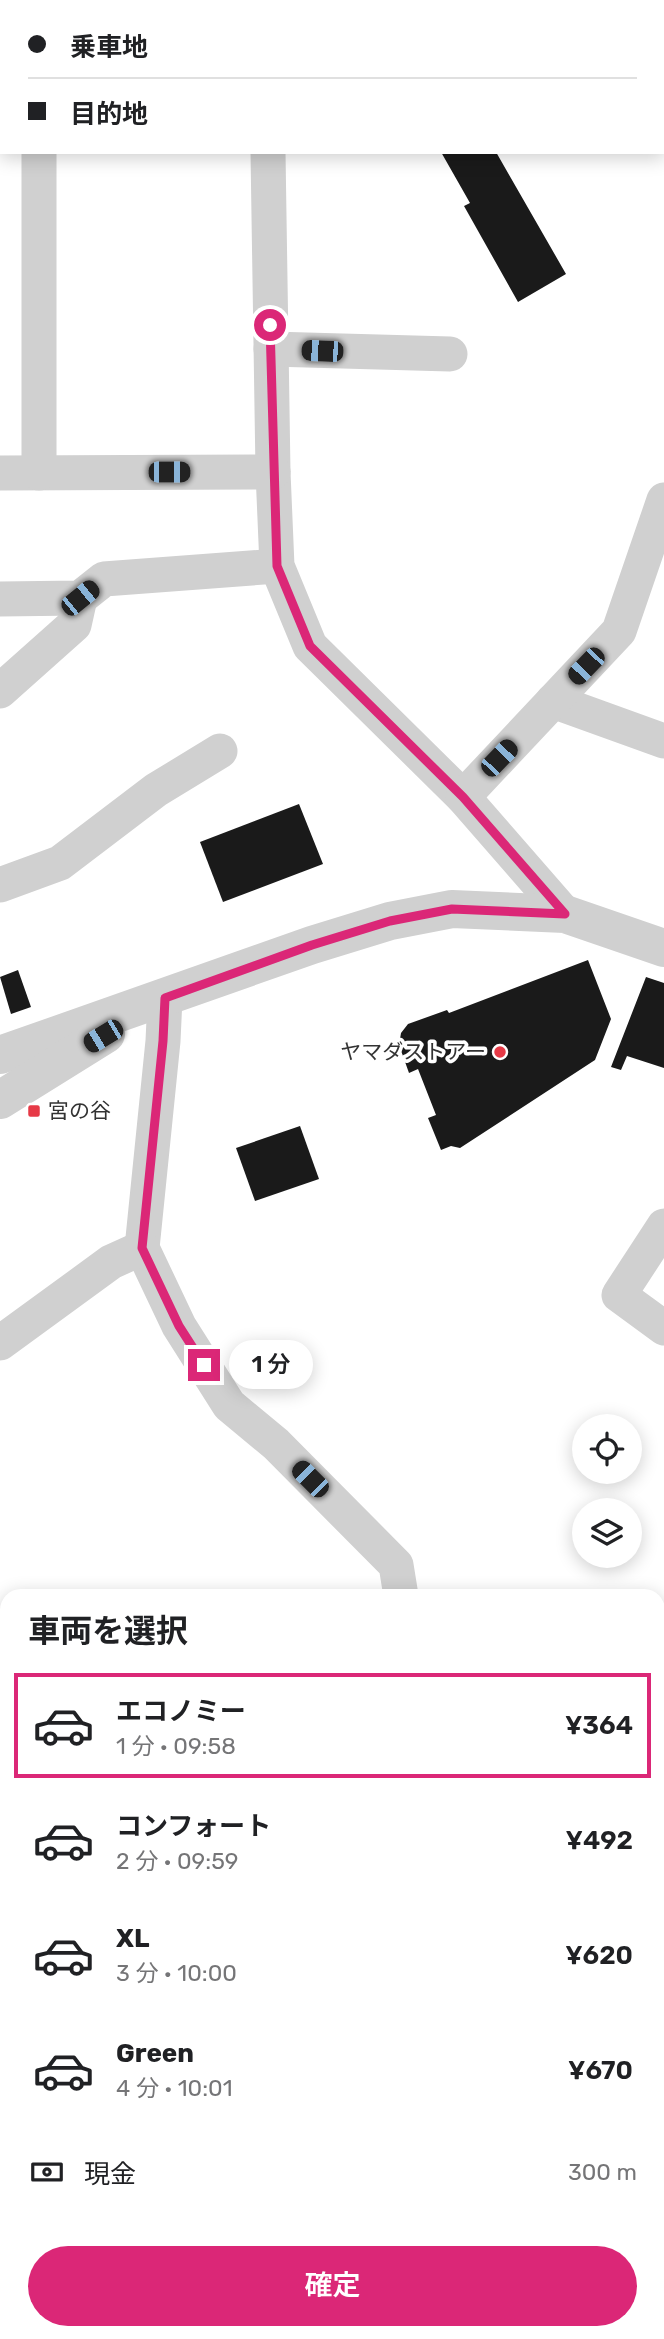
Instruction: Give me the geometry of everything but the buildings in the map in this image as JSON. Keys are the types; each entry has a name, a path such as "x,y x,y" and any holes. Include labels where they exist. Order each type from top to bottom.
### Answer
{"street":[{"path":"39,473 40,154"},
{"path":"268,154 277,566 310,646 463,797 565,914"},
{"path":"271,349 450,354"},
{"path":"0,473 273,472"},
{"path":"463,797 619,631 664,500"},
{"path":"0,599 80,598 104,579 277,566"},
{"path":"0,691 74,625 80,598"},
{"path":"553,701 664,741"},
{"path":"0,885 60,863 156,790 220,751"},
{"path":"0,1055 312,945 390,921 452,909 565,914 664,948"},
{"path":"0,1100 165,998"},
{"path":"165,998 142,1248 179,1326 229,1405 276,1444 396,1565 400,1589"},
{"path":"664,1226 619,1295 664,1328"},
{"path":"0,1343 111,1262 142,1248"}],"place":[{"name":"ヤマダストアー","path":"500,1052"},
{"name":"宮の谷","path":"34,1111"}],"route":[{"path":"204,1365 179,1326 142,1248 165,998 312,945 390,921 452,909 565,914 463,797 310,646 277,566 270,325"}]}
